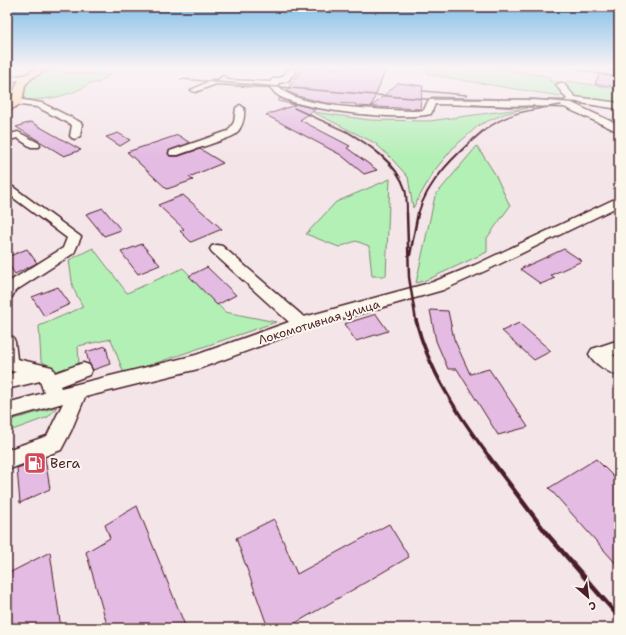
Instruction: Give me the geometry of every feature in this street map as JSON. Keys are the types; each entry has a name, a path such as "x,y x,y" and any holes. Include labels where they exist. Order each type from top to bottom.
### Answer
{"main road":[{"path":"7,109 17,103 18,98"}],"street":[{"path":"287,98 321,106 418,114 428,112 432,101 569,101 619,106"},
{"path":"567,98 569,101 619,129"},
{"path":"23,103 39,105 77,124 75,136"},
{"path":"174,153 231,133 238,126 241,117 240,108"},
{"path":"7,138 18,135 35,145"},
{"path":"7,189 74,237 69,250 10,288 7,293"},
{"name":"Локомотивная улица","path":"7,412 50,384 78,391 198,362 301,324 438,286 480,268 619,201"},
{"path":"217,249 301,324"},
{"path":"7,342 9,364 50,384"},
{"path":"619,346 598,354 619,369"},
{"path":"7,382 50,384 83,370"},
{"path":"7,460 54,443 61,431 78,391"}],"green space":[{"path":"24,98 52,98 31,100 24,99"},
{"path":"572,98 619,98 619,105"},
{"path":"527,108 504,114 479,125 453,148 434,171 413,208 408,177 392,159 375,143 313,112 370,120 429,121"},
{"path":"477,146 495,174 510,206 487,238 487,252 429,279 416,283 435,196"},
{"path":"390,179 386,276 372,276 369,246 356,241 339,247 306,234 336,202"},
{"path":"93,248 127,293 183,268 225,312 276,322 124,374 111,339 78,346 79,365 60,372 41,361 39,326 83,307 73,288 69,260"},
{"path":"57,407 48,417 7,432 7,421"}],"building":[{"path":"280,98 291,103 316,109 300,120 350,146 347,148 377,170 364,174 341,155 266,115 295,105 278,101"},
{"path":"304,98 375,98 371,107 356,106 356,104 325,103"},
{"path":"382,98 421,98 421,109 371,107"},
{"path":"31,122 81,150 64,156 16,127"},
{"path":"118,133 130,140 120,146 106,137"},
{"path":"178,135 190,143 170,150 168,154 170,156 179,156 200,149 223,163 189,177 193,180 167,189 127,152"},
{"path":"183,195 222,229 191,242 180,231 184,229 158,205"},
{"path":"103,208 121,230 104,236 86,214"},
{"path":"142,244 160,265 138,274 121,252"},
{"path":"27,249 37,263 15,274 7,262 7,257"},
{"path":"564,249 582,261 551,275 555,278 541,284 520,269"},
{"path":"207,267 236,295 217,305 189,276"},
{"path":"58,287 70,304 44,316 32,297"},
{"path":"430,310 448,311 454,339 470,374 489,369 528,427 498,435 457,369 448,369 436,341"},
{"path":"376,314 388,331 356,341 344,324"},
{"path":"519,323 551,351 534,360 502,331"},
{"path":"106,346 110,364 93,370 86,352"},
{"path":"45,458 50,489 20,503 17,468"},
{"path":"596,459 619,482 619,567 549,488"},
{"path":"137,506 186,628 108,628 86,552 110,538 105,525"},
{"path":"274,519 297,574 389,524 409,557 287,628 268,628 236,538"},
{"path":"50,552 61,628 7,628 7,574"}],"railway":[{"path":"407,98 533,99 582,103"},
{"path":"472,105 508,107 534,106"},
{"path":"482,132 491,125 510,116 529,110 561,105"},
{"path":"294,108 347,132"},
{"path":"346,131 381,155 396,171 405,189 407,198 407,213"},
{"path":"418,214 428,190 444,168 483,131"},
{"path":"407,213 409,277 416,321"},
{"path":"410,255 418,213"},
{"path":"416,320 428,357 446,392 467,426 490,458"},
{"path":"489,457 547,534 619,617"}],"place":[{"name":"Вега","path":"35,463"}]}
